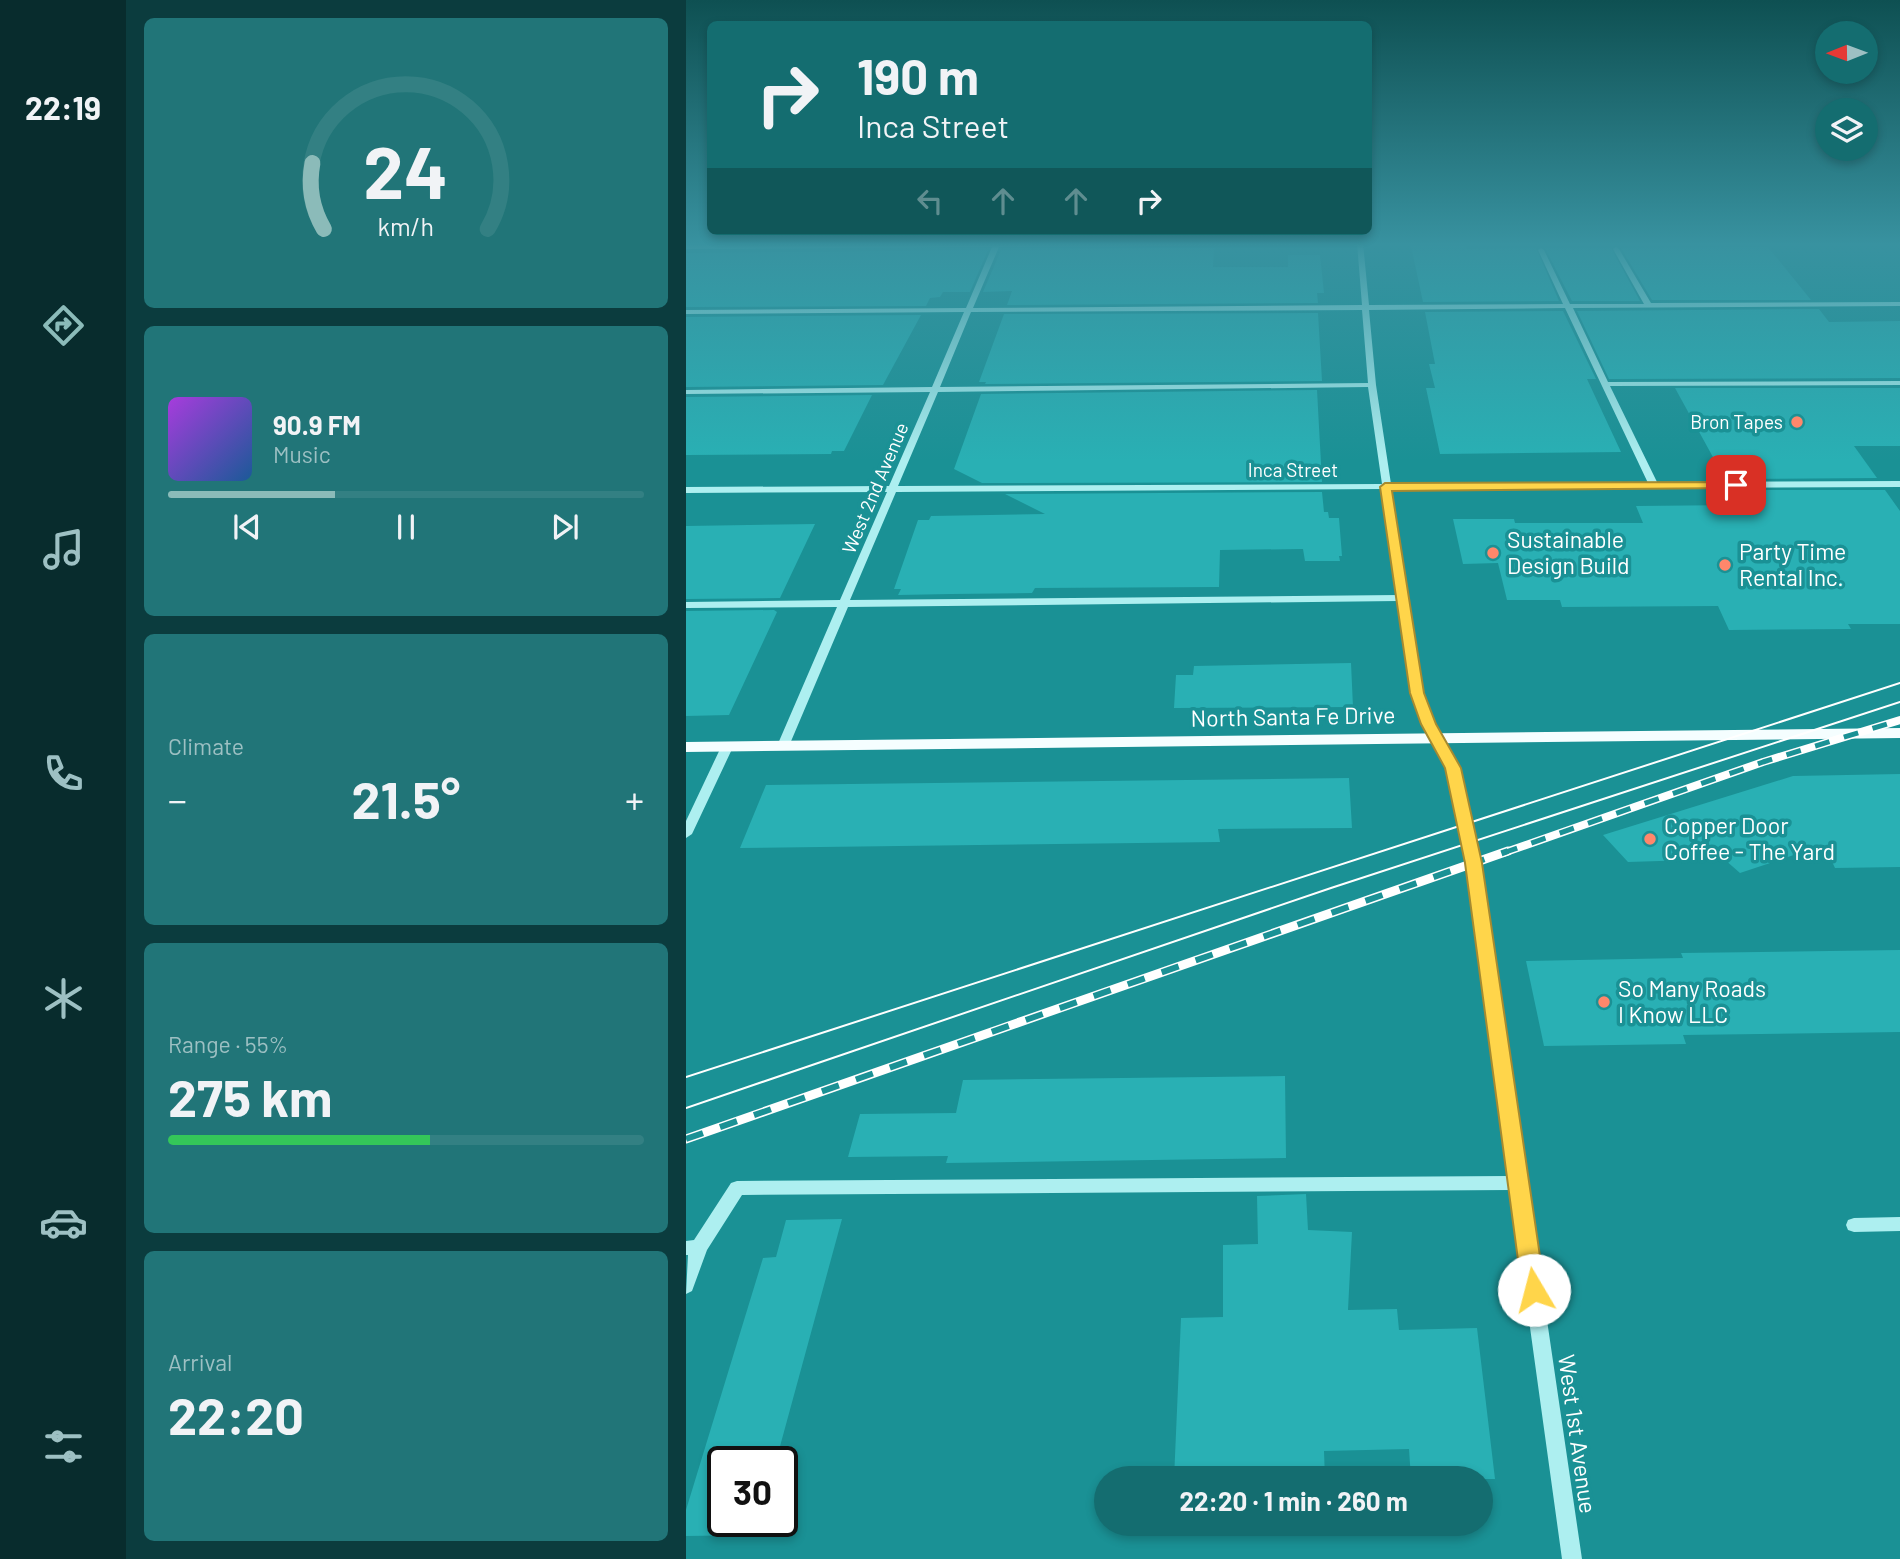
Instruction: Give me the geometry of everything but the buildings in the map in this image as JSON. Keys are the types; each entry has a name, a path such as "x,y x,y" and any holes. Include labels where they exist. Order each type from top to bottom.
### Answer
{"main road":[{"name":"North Santa Fe Drive","path":"686,747 1900,733"}],"street":[{"name":"West 2nd Avenue","path":"783,746 966,316"},
{"name":"West 1st Avenue","path":"1366,316 1385,487 1417,693 1436,738 1448,757 1459,787 1473,863 1572,1559"},
{"path":"1572,316 1654,486"},
{"path":"1604,384 1900,383"},
{"path":"686,392 1372,385"},
{"name":"Inca Street","path":"686,490 1900,484"},
{"path":"686,834 727,747"},
{"path":"686,1286 693,1247 737,1188 1518,1183"},
{"path":"1854,1225 1900,1224"}],"lane":[{"path":"686,605 1404,598"}],"tram line":[{"path":"686,1077 1900,683"},
{"path":"686,1108 1331,888 1900,702"}],"railway":[{"path":"1503,853 1763,762 1900,720"},
{"path":"686,1139 1508,851"}],"place":[{"name":"Bron Tapes","path":"1797,422"},
{"name":"Sustainable Design Build","path":"1493,553"},
{"name":"Party Time Rental Inc.","path":"1725,565"},
{"name":"Copper Door Coffee - The Yard","path":"1650,839"},
{"name":"So Many Roads I Know LLC","path":"1604,1002"}],"route":[{"path":"1534,1290 1484,934 1459,787 1453,768 1429,724 1417,693 1385,487 1736,485"}]}
